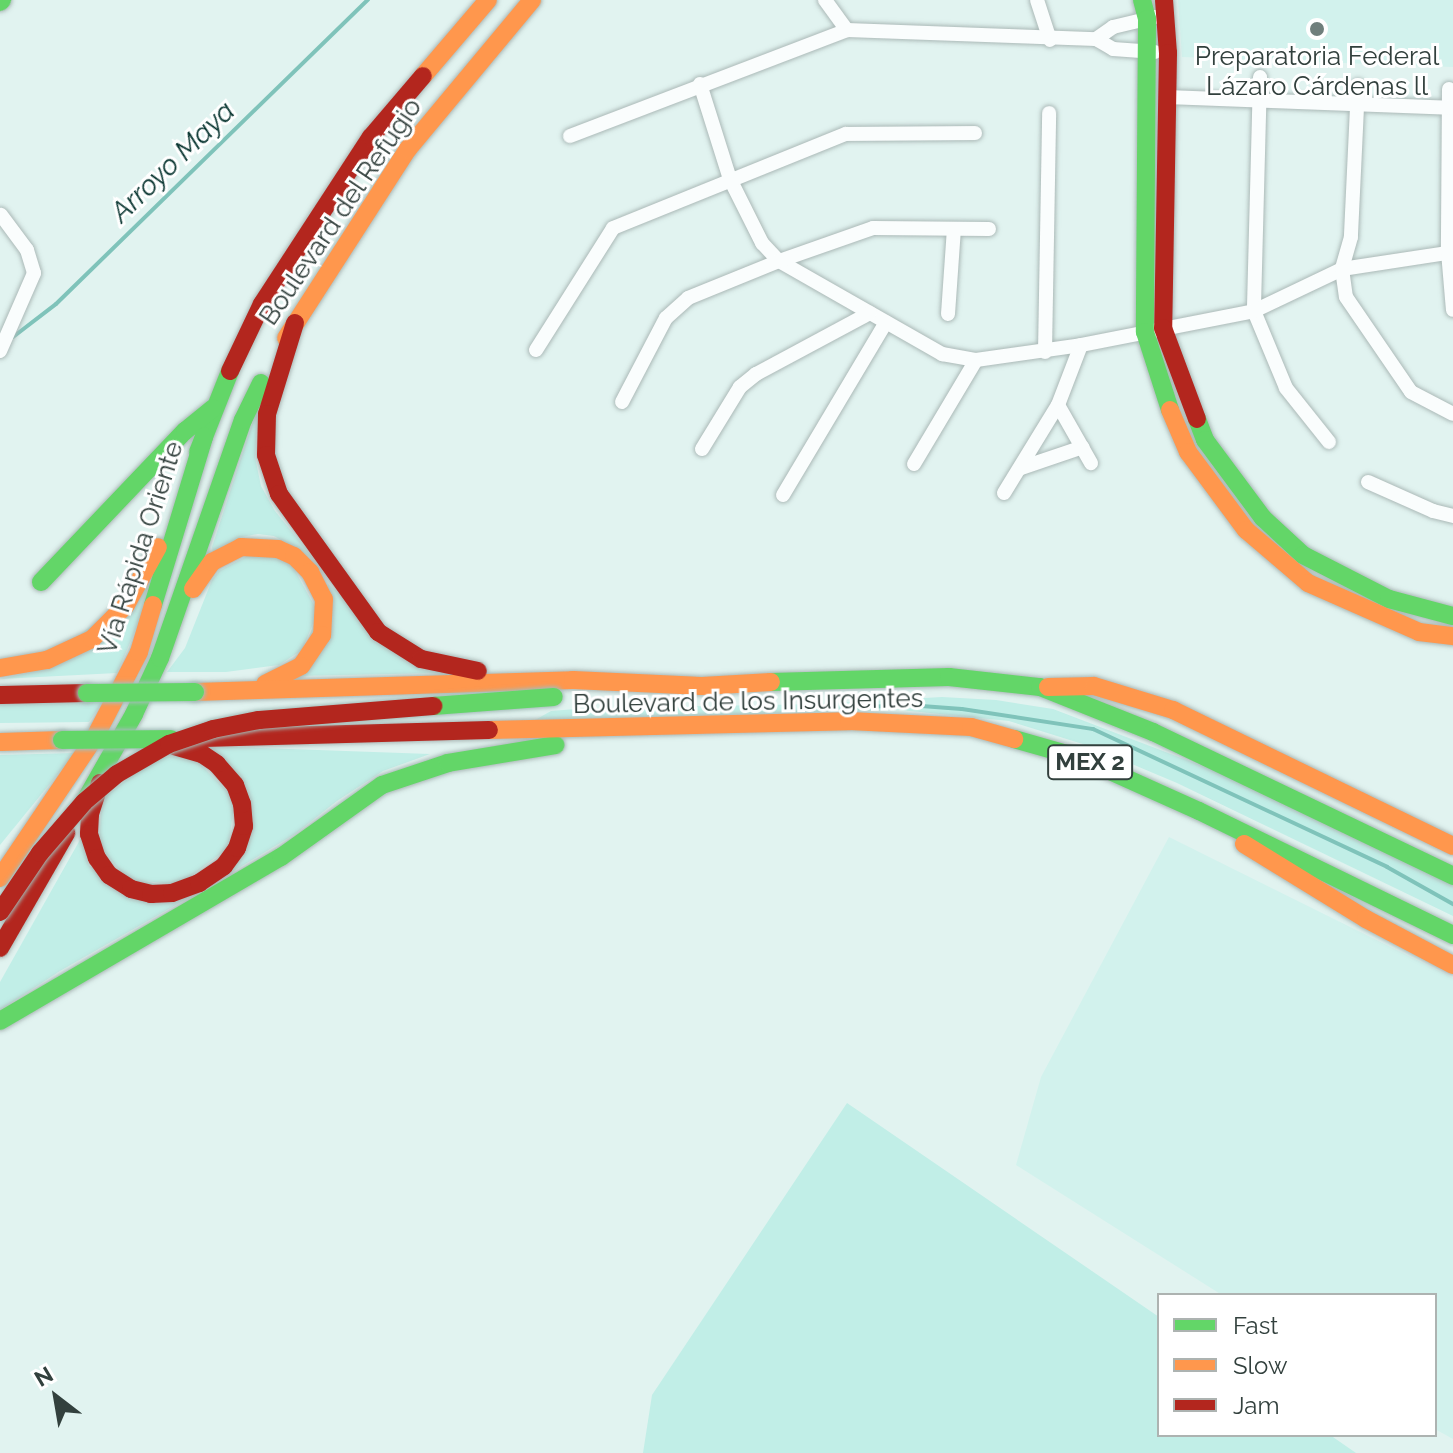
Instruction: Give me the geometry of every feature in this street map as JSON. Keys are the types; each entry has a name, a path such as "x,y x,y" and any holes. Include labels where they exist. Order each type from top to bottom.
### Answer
{"main road":[{"name":"Boulevard del Refugio","path":"204,437 230,371 277,280 371,137 488,0"},
{"name":"Boulevard del Refugio","path":"178,612 243,420 295,323 408,149 532,0"},
{"path":"1142,0 1147,19 1154,330 1158,381 1188,452 1246,530 1275,559 1308,583 1419,632 1453,636"},
{"path":"1166,7 1167,97 1154,330 1205,440 1263,518 1303,555 1389,599 1453,616"},
{"path":"295,323 267,414 269,468 286,506 369,620 390,641 421,659 486,672 573,680"},
{"path":"41,582 185,431 216,406"},
{"path":"0,668 31,665 67,653 92,639 118,615 150,566 204,437"},
{"name":"Vía Rápida Oriente","path":"0,878 95,737 139,652 204,437"},
{"path":"0,948 112,754 147,686 178,612 212,562 241,547 260,546 289,553 317,582 324,599 325,622 310,657 277,681 229,690"},
{"name":"Boulevard de los Insurgentes","path":"0,695 573,680 702,686 854,677 949,677 1040,687 1153,732 1453,876"},
{"path":"0,912 40,853 84,802 117,774 169,744 213,729 259,720 702,686"},
{"path":"1040,687 1094,686 1173,710 1453,846"},
{"name":"Boulevard de los Insurgentes","path":"0,742 139,739 190,744 849,721 971,727 1081,758 1199,811 1453,935"},
{"path":"0,1021 281,857 367,793 403,776 514,750 694,728"},
{"path":"112,754 90,814 92,847 114,879 138,892 159,895 186,889 213,875 233,855 242,834 242,804 235,785 217,764 190,744"},
{"path":"1199,811 1212,824 1302,881 1453,965"},
{"path":"0,864 26,838"}],"street":[{"path":"825,0 847,30"},
{"path":"1037,0 1050,40"},
{"path":"1096,39 1113,27 1147,19 1166,7"},
{"path":"570,136 847,30 1050,40 1096,39 1113,49 1168,53"},
{"path":"1260,77 1254,311 1286,388 1329,442"},
{"path":"700,84 730,179 762,243 779,261 942,354 976,360 1045,352 1254,311 1342,269 1451,252"},
{"path":"1358,86 1351,237 1342,269 1346,297 1411,392 1453,414"},
{"path":"1449,89 1453,310"},
{"path":"1167,97 1449,108"},
{"path":"1045,352 1049,113"},
{"path":"536,350 613,228 846,134 975,133"},
{"path":"0,351 34,273 27,250 1,215"},
{"path":"622,402 666,318 688,298 779,261 873,228 989,229"},
{"path":"948,314 954,229"},
{"path":"702,449 740,387 756,374 870,313"},
{"path":"783,495 886,322"},
{"path":"1004,493 1058,405 1081,345"},
{"path":"914,464 976,360"},
{"path":"1058,405 1091,463"},
{"path":"1021,468 1083,447"},
{"path":"1368,482 1433,511 1453,516"}],"shaded area":[{"name":"Preparatoria Federal Lázaro Cárdenas ll","path":"1178,0 1453,0 1453,67 1182,57"},
{"path":"1169,837 1453,978 1453,1439 1437,1430 1437,1293 1219,1293 1016,1165 1041,1077"}],"green space":[{"path":"258,406 255,457 261,486 275,511 314,559 274,536 258,534 241,537 213,553 212,547"},
{"path":"251,554 289,560 318,612 302,650 279,665 226,672 167,672 185,648 212,580 219,571"},
{"path":"160,573 117,673 0,679 31,672"},
{"path":"328,584 440,673 295,676"},
{"path":"942,697 996,700 1053,709 1239,780 1453,884 1453,916 1177,783 1089,746 1009,721 900,710 535,720 551,711 588,708 818,704"},
{"path":"104,700 89,722 0,723 0,704"},
{"path":"205,746 430,754 383,771 295,834 217,881 250,836"},
{"path":"75,753 0,845 0,755"},
{"path":"191,755 235,799 228,848 179,885 127,879 99,845 102,799 155,758"},
{"path":"81,838 89,866 195,894 60,971 0,1010 0,982"},
{"path":"847,1103 1157,1316 1157,1437 1333,1437 1356,1453 643,1453 652,1395"}],"waterway":[{"name":"Arroyo Maya","path":"13,337 56,304 368,0"},
{"path":"846,708 908,705 962,709 1093,729 1387,867 1453,904"}],"traffic: fast":[{"path":"1142,0 1147,19 1145,332 1170,410"},
{"path":"198,452 230,371"},
{"path":"86,799 134,714 160,658 243,420 261,383"},
{"path":"41,582 185,431 213,408"},
{"path":"1197,419 1205,440 1263,518 1303,555 1389,599 1453,616"},
{"path":"153,605 204,437"},
{"path":"771,682 949,677 1040,687 1153,732 1453,876"},
{"path":"87,693 195,692"},
{"path":"433,706 554,697"},
{"path":"62,740 171,739"},
{"path":"1014,739 1081,758 1199,811 1453,935"},
{"path":"0,1021 281,857 382,785 448,763 555,745"}],"traffic: slow":[{"path":"423,76 488,0"},
{"path":"286,338 408,149 532,0"},
{"path":"1170,410 1188,452 1246,530 1308,583 1419,632 1453,636"},
{"path":"0,668 47,660 92,639 126,605 158,547"},
{"path":"193,589 212,562 241,547 278,549 294,556 310,572 324,599 322,635 301,666 265,684"},
{"path":"0,878 95,737 139,652 153,605"},
{"path":"195,692 573,680 702,686 771,682"},
{"path":"1048,687 1094,686 1173,710 1453,846"},
{"path":"489,730 849,721 971,727 1014,739"},
{"path":"0,742 62,740"},
{"path":"1244,844 1366,919 1453,965"}],"traffic: jam":[{"path":"1164,0 1168,53 1163,328 1197,419"},
{"path":"230,371 262,304 371,137 423,76"},
{"path":"295,323 267,414 266,455 279,494 378,632 421,659 478,671"},
{"path":"0,695 87,693"},
{"path":"0,912 40,853 84,802 117,774 169,744 213,729 259,720 433,706"},
{"path":"203,738 489,730"},
{"path":"100,783 90,814 89,834 97,858 109,875 131,889 151,894 172,893 199,883 224,866 237,848 244,826 242,804 235,785 217,764 202,754 174,746"},
{"path":"0,948 66,833"}],"place":[{"name":"Preparatoria Federal Lázaro Cárdenas ll","path":"1317,29"}]}
